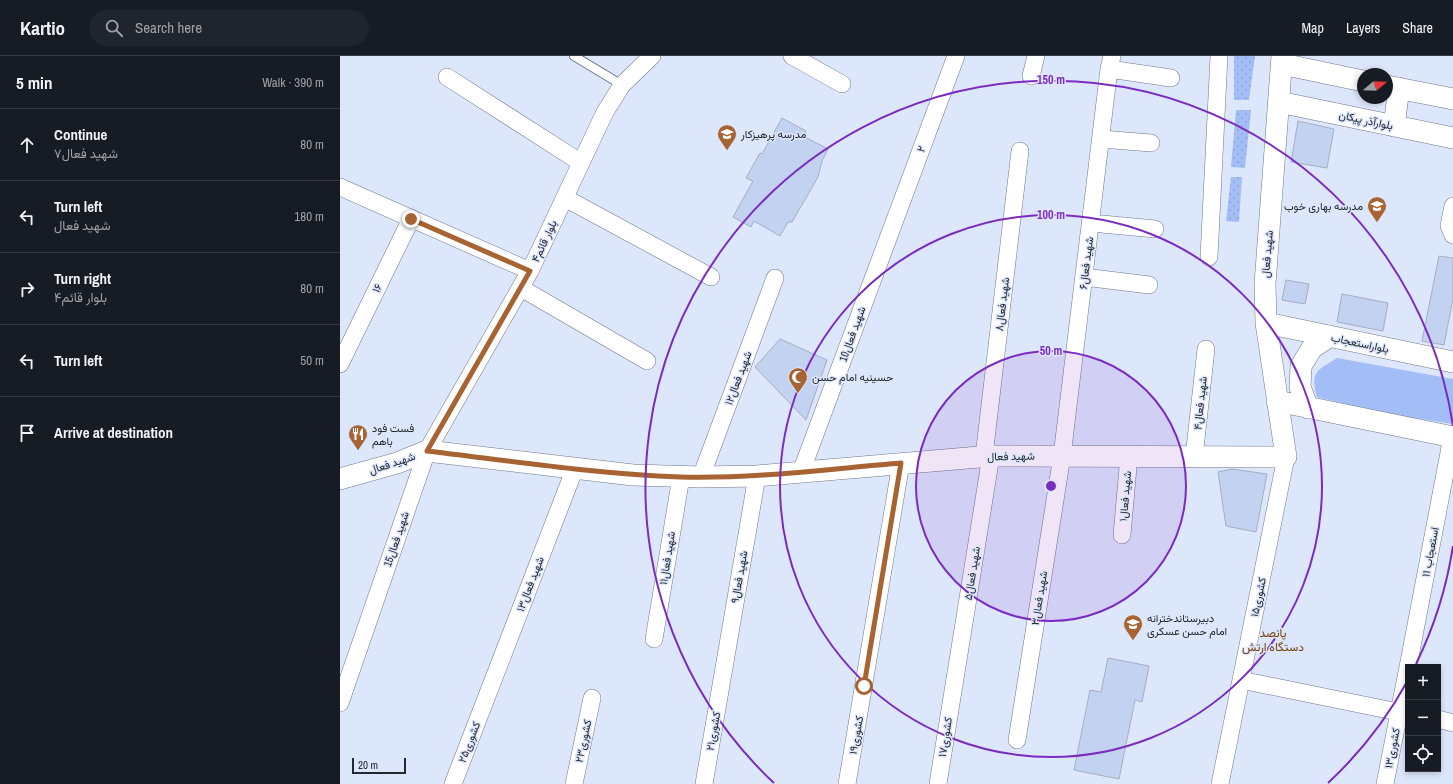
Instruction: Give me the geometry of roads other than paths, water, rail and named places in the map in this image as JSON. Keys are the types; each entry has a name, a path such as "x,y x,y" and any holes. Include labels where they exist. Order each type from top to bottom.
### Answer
{"street":[{"name":"بلوار قائم۴","path":"427,451 530,271 565,198 580,162 605,112 622,85 652,56"},
{"path":"792,56 842,84"},
{"name":"۲","path":"887,241 956,56"},
{"path":"1031,76 1036,56"},
{"path":"1209,257 1219,56"},
{"path":"1282,60 1357,79"},
{"name":"شهید فعال","path":"340,479 398,463 427,451 633,475 691,477 757,476 988,456 1286,457 1266,323 1264,284 1282,60"},
{"path":"1111,63 1171,78"},
{"name":"شهید فعال۶","path":"1062,456 1111,63"},
{"path":"447,77 580,162"},
{"path":"1394,126 1393,87 1453,99"},
{"name":"بلوارآذر پیکان","path":"1279,102 1453,138"},
{"path":"1101,139 1151,143"},
{"name":"شهید فعال۸","path":"988,456 1020,151"},
{"path":"340,187 530,271"},
{"path":"565,198 711,277"},
{"path":"1453,206 1449,226 1453,235"},
{"name":"۱۶","path":"342,361 411,219"},
{"path":"1091,223 1155,229"},
{"name":"10شهید فعال","path":"801,472 887,241"},
{"path":"1084,277 1149,284"},
{"name":"شهید فعال۱۲","path":"691,477 775,278"},
{"path":"521,288 647,361"},
{"name":"بلواراستعجاب","path":"1266,323 1453,362"},
{"path":"1308,408 1300,387 1301,366 1312,348 1330,336"},
{"name":"شهید فعال۴","path":"1194,457 1206,349"},
{"path":"1277,401 1452,437"},
{"name":"استعجاب ۱۱","path":"1409,664 1452,437"},
{"name":"15شهید فعال","path":"340,703 427,451"},
{"name":"شهید فعال۵","path":"953,690 988,456"},
{"name":"شهید فعال۳","path":"1017,740 1062,456"},
{"name":"شهید فعال۱","path":"1122,535 1129,456"},
{"name":"کشوری۱۵","path":"1220,784 1286,457"},
{"name":"۱۹کشوری","path":"847,784 901,463"},
{"name":"شهید فعال۱۳","path":"486,700 575,468"},
{"name":"شهید فعال۹","path":"722,678 757,476"},
{"name":"شهید فعال۱۱","path":"654,639 691,477"},
{"name":"۲۱کشوری","path":"704,784 722,678"},
{"path":"1241,680 1404,713"},
{"name":"۱۷کشوری","path":"938,784 953,690"},
{"name":"کشوری۲۳","path":"574,784 592,698"},
{"name":"کشوری۲۵","path":"453,784 486,700"},
{"name":"استعجاب ۱۱","path":"1404,713 1405,700"},
{"name":"۱۳کشوری","path":"1385,784 1404,713"},
{"path":"1441,720 1453,722"}],"lane":[{"path":"574,56 622,85"}],"place":[{"name":"مدرسه پرهیزکار","path":"727,151"},
{"name":"مدرسه بهاری خوب","path":"1377,223"},
{"name":"حسینیه امام حسن","path":"798,394"},
{"name":"فست فود باهم","path":"358,451"},
{"name":"دبیرستاندخترانه امام حسن عسکری","path":"1133,641"}],"district":[{"name":"پانصد دستگاه ارتش","path":"1273,640"}]}
